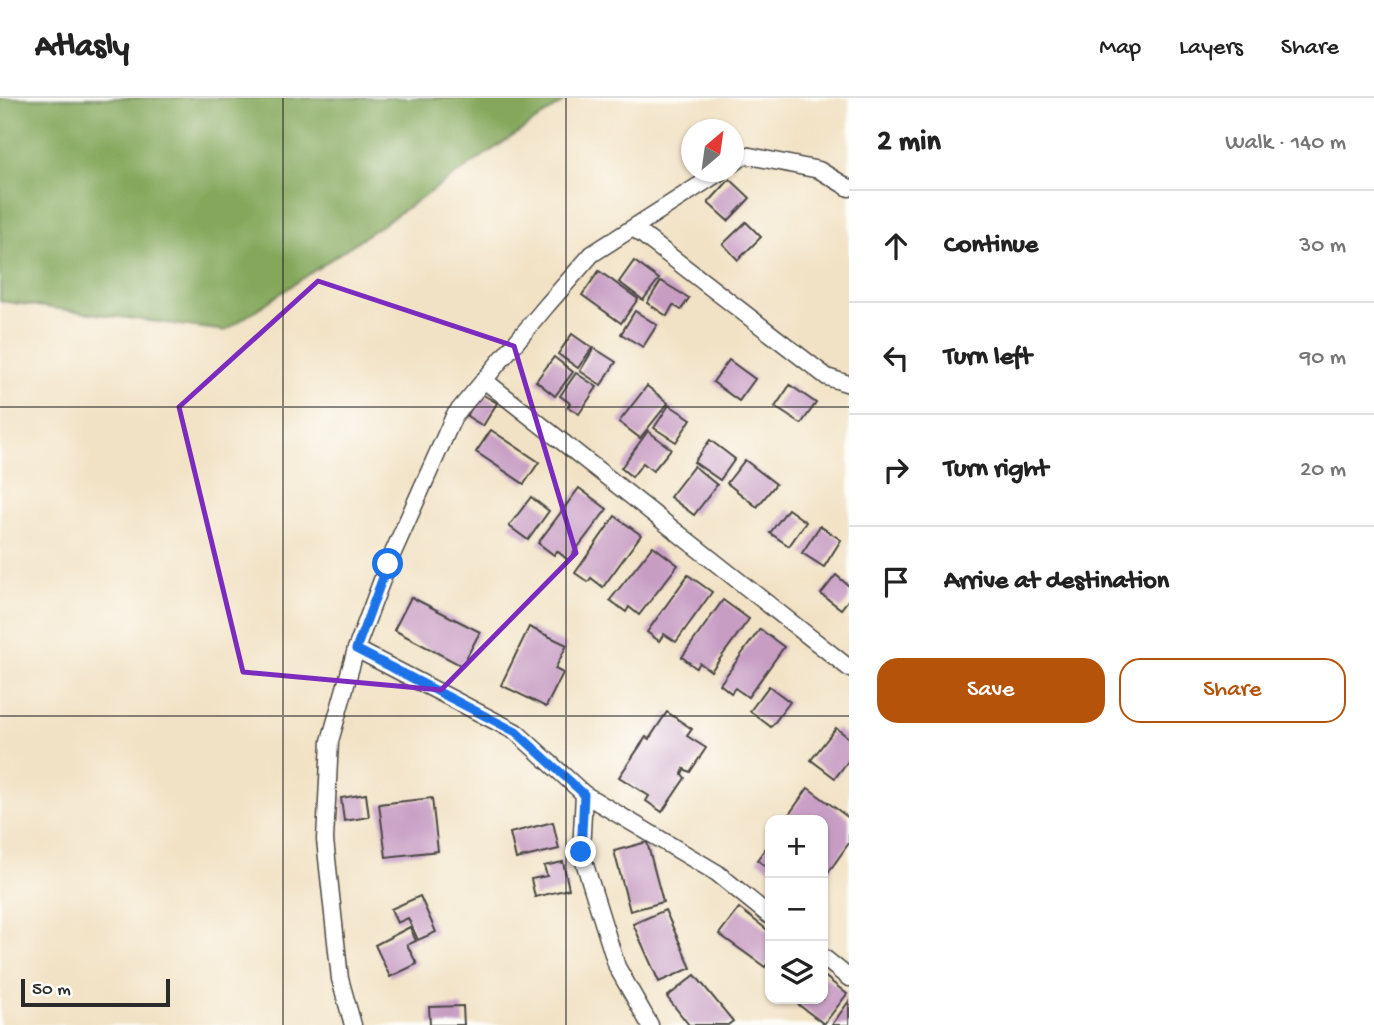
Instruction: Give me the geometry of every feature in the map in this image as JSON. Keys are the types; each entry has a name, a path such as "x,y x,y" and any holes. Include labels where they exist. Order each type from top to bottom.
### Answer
{"street":[{"path":"744,156 819,170 849,188"},
{"path":"353,1025 340,979 325,840 330,741 356,649 388,564 454,416 592,254 705,182"},
{"path":"635,229 827,377 849,384"},
{"path":"484,380 848,665"},
{"path":"356,649 516,732 584,794 717,873 765,912"},
{"path":"584,794 581,852 617,967 650,1025"},
{"path":"828,961 849,978"}],"highlighted area":[{"path":"318,281 514,346 576,553 441,690 243,672 179,407"}],"green space":[{"path":"0,98 569,98 225,331 0,301"}],"building":[{"path":"727,182 733,182 750,198 728,221 708,203"},
{"path":"746,222 761,237 738,260 723,244"},
{"path":"634,261 659,279 643,300 619,282"},
{"path":"599,271 638,299 621,323 582,295"},
{"path":"661,281 689,298 681,310 673,305 667,316 647,303"},
{"path":"635,311 657,325 643,347 621,334"},
{"path":"572,334 592,348 578,368 558,354"},
{"path":"594,348 616,362 601,385 580,371"},
{"path":"554,357 573,372 555,396 536,381"},
{"path":"729,360 755,379 739,401 713,382"},
{"path":"576,373 597,387 579,414 568,407 570,403 560,396"},
{"path":"790,385 816,403 801,424 775,407"},
{"path":"647,386 668,403 640,438 619,422"},
{"path":"480,393 497,403 483,426 467,416"},
{"path":"669,405 691,419 676,442 654,428"},
{"path":"491,430 539,462 524,484 476,452"},
{"path":"648,431 671,449 653,471 643,463 632,477 621,468"},
{"path":"710,440 735,459 720,480 694,462"},
{"path":"745,460 776,484 757,507 727,483"},
{"path":"694,466 717,485 694,515 670,497"},
{"path":"579,488 607,509 568,560 557,551 554,555 538,543"},
{"path":"531,497 549,511 528,540 509,526"},
{"path":"788,509 806,522 789,546 770,533"},
{"path":"615,516 641,535 603,587 591,578 588,582 575,573"},
{"path":"820,526 841,540 824,567 802,553"},
{"path":"653,546 678,565 639,615 629,607 626,612 610,600"},
{"path":"688,575 712,592 676,642 664,634 659,641 647,632"},
{"path":"836,575 849,586 849,599 841,609 821,594"},
{"path":"411,597 480,632 462,666 394,630"},
{"path":"723,600 749,619 711,671 700,663 696,668 682,657"},
{"path":"529,627 567,645 555,669 563,673 546,707 501,685"},
{"path":"760,629 784,647 748,697 735,688 731,693 720,684"},
{"path":"769,686 790,702 771,727 750,711"},
{"path":"667,712 692,729 687,736 706,748 690,772 684,769 682,774 685,778 662,812 646,801 649,796 619,777"},
{"path":"836,728 849,738 849,760 835,778 811,760"},
{"path":"808,788 849,818 849,843 828,873 828,815 789,815"},
{"path":"366,794 369,817 344,821 341,798"},
{"path":"432,798 438,851 386,857 379,804"},
{"path":"553,822 559,849 516,859 510,833"},
{"path":"647,842 663,902 630,911 614,851"},
{"path":"765,849 765,866 757,860"},
{"path":"563,862 569,889 535,897 531,879 547,876 544,866"},
{"path":"420,896 436,932 418,940 408,918 397,923 391,909"},
{"path":"739,908 765,928 765,967 719,934"},
{"path":"665,910 691,968 659,982 633,924"},
{"path":"410,927 416,941 407,945 417,964 390,977 375,945"},
{"path":"695,975 733,1021 728,1025 689,1025 667,997"},
{"path":"828,979 847,994 824,1024 798,1004 828,1004"},
{"path":"849,1001 849,1025 832,1025"},
{"path":"463,1006 464,1025 430,1025 429,1007"}],"route":[{"path":"388,564 356,649 516,732 584,794 581,852"}]}
